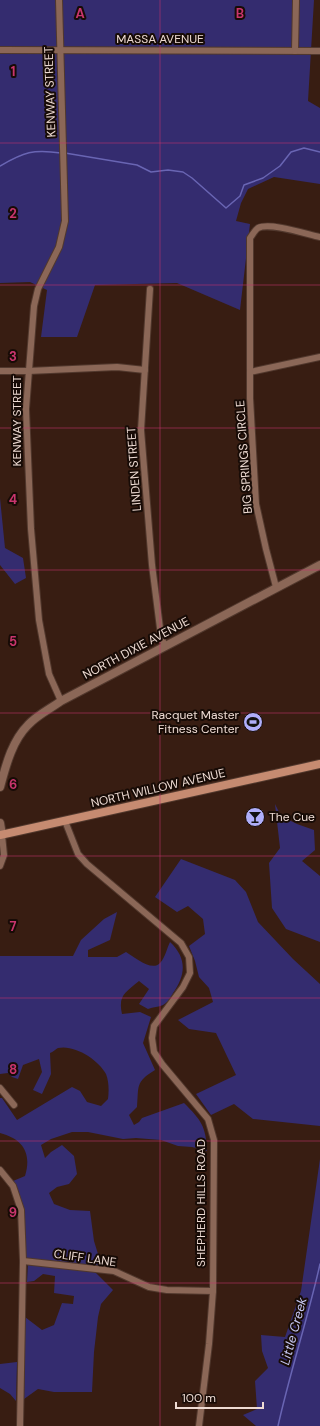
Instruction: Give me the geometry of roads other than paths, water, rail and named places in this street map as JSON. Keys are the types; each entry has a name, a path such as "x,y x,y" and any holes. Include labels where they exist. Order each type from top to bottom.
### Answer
{"main road":[{"name":"NORTH WILLOW AVENUE","path":"1,835 320,764"}],"street":[{"name":"KENWAY STREET","path":"60,0 65,221 59,247 38,289 34,306 28,371 26,441 31,529 39,620 49,674 61,701"},
{"path":"295,50 296,0"},
{"name":"MASSA AVENUE","path":"0,50 320,51"},
{"name":"BIG SPRINGS CIRCLE","path":"276,587 256,504 250,372 250,238 260,227 273,226 320,237"},
{"name":"LINDEN STREET","path":"150,289 142,408 142,444 152,565 161,636 165,647"},
{"path":"250,372 320,357"},
{"path":"0,371 117,367 145,370"},
{"name":"NORTH DIXIE AVENUE","path":"0,787 2,771 23,730 61,701 320,565"},
{"name":"SHEPHERD HILLS ROAD","path":"65,821 78,854 87,864 181,943 189,957 190,973 183,987 154,1026 152,1038 154,1052 162,1064 208,1119 214,1140 213,1291 209,1344 199,1426"},
{"path":"0,823 4,855 0,866"},
{"path":"0,1088 14,1105"},
{"path":"0,1170 13,1186 21,1210 23,1261 20,1426"},
{"name":"CLIFF LANE","path":"23,1261 114,1271 149,1287 167,1290 213,1291"}],"waterway":[{"path":"65,153 137,165 151,172 168,170 183,172 226,208 240,196 244,185 263,178 280,166 291,152 304,148 320,152"},
{"path":"0,166 29,153 43,151 61,153"},
{"name":"Little Creek","path":"278,1426 320,1264"}],"place":[{"name":"Racquet Master Fitness Center","path":"253,722"},
{"name":"The Cue","path":"255,817"}]}
